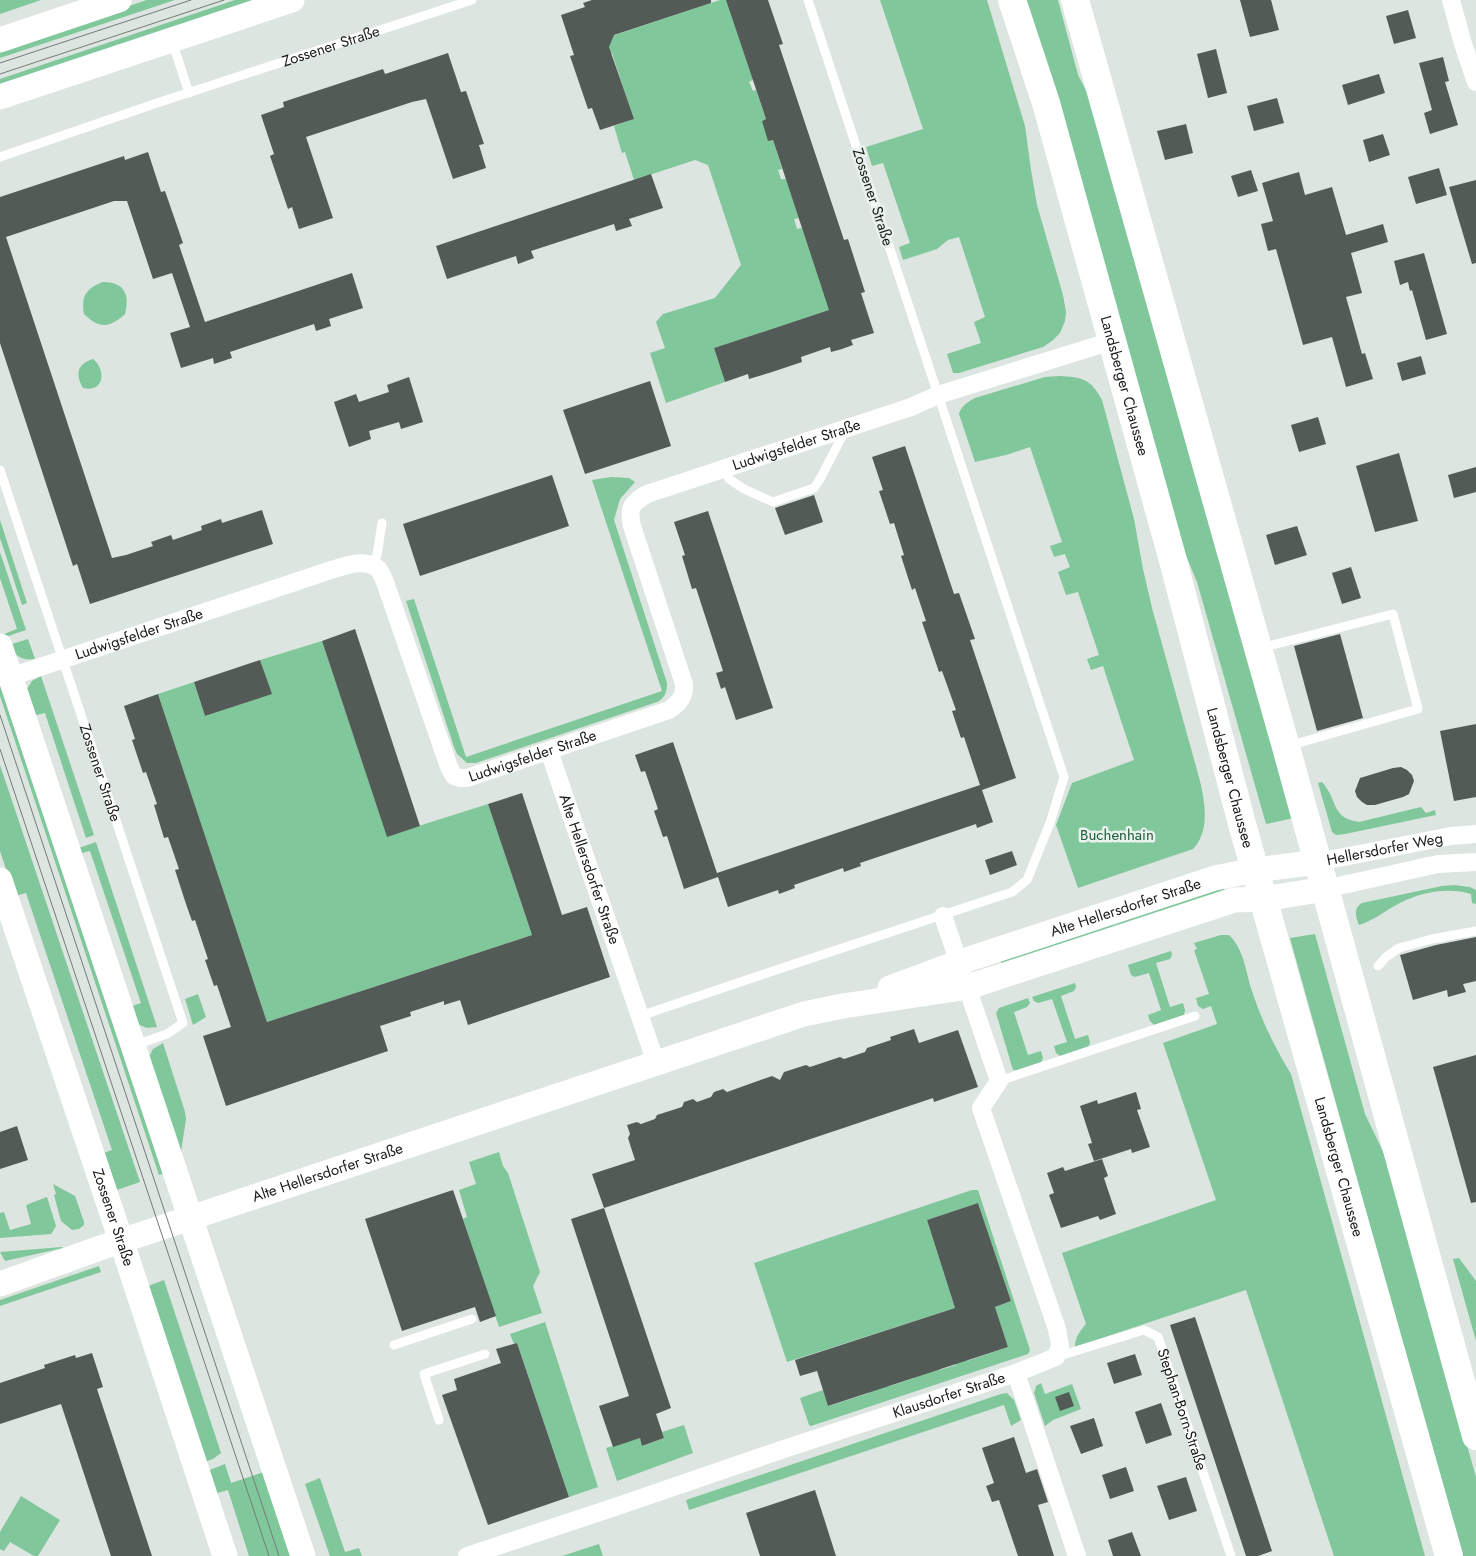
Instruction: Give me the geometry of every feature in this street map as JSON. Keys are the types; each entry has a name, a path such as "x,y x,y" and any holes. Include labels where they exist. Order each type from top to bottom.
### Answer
{"main road":[{"name":"Landsberger Chaussee","path":"1012,0 1046,104 1176,573 1255,870 1448,1556"},
{"path":"1074,0 1286,747 1306,864 1313,891 1476,1436"}],"street":[{"path":"0,40 119,0"},
{"path":"0,97 292,0"},
{"path":"1450,0 1476,82"},
{"name":"Ludwigsfelder Straße","path":"10,677 351,564 365,563 378,569 385,582 449,767 454,776 467,778 669,710 682,699 684,684 632,526 630,513 635,501 647,494 911,407 938,395 1112,341"},
{"path":"0,646 303,1556"},
{"name":"Alte Hellersdorfer Straße","path":"549,751 656,1063"},
{"name":"Hellersdorfer Weg","path":"1306,864 1451,836 1476,834"},
{"name":"Hellersdorfer Weg","path":"1313,891 1438,864 1476,862"},
{"name":"Alte Hellersdorfer Straße","path":"843,1006 960,962 1215,878 1255,870 1306,864"},
{"name":"Zossener Straße","path":"0,880 225,1556"},
{"name":"Alte Hellersdorfer Straße","path":"0,1284 121,1241 804,1014 843,1006 968,987 1234,900 1264,899 1313,891"},
{"path":"943,916 999,1081 981,1108 1057,1329 1060,1346 1056,1357"},
{"name":"Klausdorfer Straße","path":"467,1556 1016,1373 1056,1357"},
{"path":"1016,1373 1077,1556"}],"lane":[{"name":"Zossener Straße","path":"0,157 472,0"},
{"name":"Zossener Straße","path":"808,0 938,395"},
{"path":"172,40 189,93"},
{"path":"640,1016 1012,892 1027,880 1050,823 1064,777 938,395"},
{"path":"725,468 729,480 773,502 814,488 846,428"},
{"name":"Zossener Straße","path":"0,470 183,1023 167,1034 132,1046"},
{"path":"371,566 377,555 382,523"},
{"path":"1258,649 1393,614 1418,709 1286,747"},
{"path":"1378,966 1398,948 1432,939 1476,931"},
{"path":"999,1081 1195,1016"},
{"path":"394,1345 472,1319"},
{"name":"Stephan-Born-Straße","path":"1056,1357 1144,1330 1158,1337 1231,1556"},
{"path":"439,1420 424,1374 485,1354"}],"green space":[{"path":"0,0 41,0 0,14"},
{"path":"147,0 175,0 0,58 0,49"},
{"path":"235,0 264,0 0,88 0,79"},
{"path":"720,0 734,0 731,14 753,80 749,82 753,91 756,90 766,119 762,121 773,140 782,169 778,170 781,179 786,179 799,218 794,219 797,229 802,228 824,294 836,308 714,348 725,382 666,403 650,353 665,348 656,322 663,314 715,298 741,265 708,165 695,160 634,180 625,152 622,153 614,126 633,119 612,53 605,55 600,40"},
{"path":"880,0 987,0 1025,126 1037,205 1063,295 1066,312 1065,321 1060,333 1043,347 959,373 953,373 947,354 981,343 974,322 985,317 959,237 948,240 937,249 903,260 899,247 910,243 883,163 872,166 866,147 923,129"},
{"path":"1025,0 1058,0 1078,75 1089,96 1294,818 1266,824 1197,582 1177,534"},
{"path":"103,282 116,284 121,287 124,290 127,301 125,314 120,319 105,325 89,319 84,314 83,308 84,298 88,291"},
{"path":"93,359 100,368 101,379 96,387 90,389 83,388 78,374 79,370 84,364"},
{"name":"Buchenhain","path":"1059,376 1085,380 1090,383 1102,400 1134,519 1152,608 1200,781 1205,816 1202,834 1193,849 1078,888 1056,825 1072,783 1134,760 1103,666 1091,670 1087,659 1099,655 1078,592 1066,595 1058,572 1070,567 1065,554 1054,557 1050,546 1062,542 1030,447 975,462 959,414 963,406 975,398 1045,377"},
{"path":"611,477 629,478 635,482 620,499 614,520 667,683 665,694 657,702 476,763 467,763 457,754 454,747 406,601 414,599 466,757 662,691 592,480"},
{"path":"0,520 27,603 22,605 0,538"},
{"path":"0,552 26,630 5,637 4,634 17,629 0,578"},
{"path":"28,639 35,659 19,657 9,645"},
{"path":"322,641 387,836 488,804 532,935 267,1022 158,694 194,682 205,716 271,694 260,660"},
{"path":"0,676 165,1173 159,1175 0,696"},
{"path":"41,676 94,835 86,838 45,713 32,716 27,689 32,681"},
{"path":"0,765 140,1182 114,1191 101,1154 112,1150 26,893 15,896 0,851"},
{"path":"1322,782 1339,812 1350,820 1359,822 1421,807 1426,813 1435,810 1436,815 1336,835 1332,832 1318,783"},
{"path":"96,842 157,1027 147,1028 137,1024 129,1007 141,1003 90,851 78,854 76,849"},
{"path":"1223,884 1225,891 1002,965 999,957"},
{"path":"1454,885 1470,887 1476,890 1476,904 1472,903 1471,894 1462,892 1426,893 1408,899 1359,925 1356,910 1362,903"},
{"path":"1315,934 1365,1114 1386,1158 1476,1477 1476,1556 1462,1556 1290,938"},
{"path":"1221,935 1229,935 1239,948 1261,1015 1291,1074 1425,1556 1334,1556 1246,1290 1075,1347 1077,1337 1086,1324 1062,1253 1216,1200 1163,1043 1217,1024 1211,1006 1203,1009 1198,1006 1196,998 1209,994 1194,950 1197,949 1194,943"},
{"path":"1171,951 1170,959 1156,963 1170,1007 1183,1003 1184,1015 1154,1025 1148,1015 1161,1010 1149,973 1135,977 1131,975 1128,965"},
{"path":"1075,983 1074,991 1061,996 1075,1039 1088,1035 1090,1042 1089,1046 1060,1056 1056,1053 1054,1046 1067,1042 1052,999 1038,1003 1032,997"},
{"path":"198,994 206,1017 193,1025 185,999"},
{"path":"1028,998 1030,1003 1027,1007 1014,1012 1028,1055 1041,1051 1043,1058 1041,1062 1013,1070 996,1013 999,1008"},
{"path":"163,1043 185,1112 186,1119 180,1158 149,1057 153,1049"},
{"path":"499,1152 503,1166 508,1173 540,1272 533,1286 542,1313 499,1327 463,1219 467,1217 459,1190 476,1184 469,1162"},
{"path":"53,1184 75,1196 84,1222 84,1225 79,1229 72,1230 61,1221"},
{"path":"972,1190 978,1190 1030,1350 1028,1354 811,1426 809,1425 800,1398 823,1390 829,1406 869,1393 864,1377 890,1386 914,1378 909,1362 934,1353 940,1370 956,1365 951,1348 962,1344 967,1361 1008,1347 995,1307 1011,1301 978,1203 927,1220 955,1308 787,1362 754,1263"},
{"path":"47,1197 56,1226 51,1234 0,1238 0,1213 4,1212 10,1230 31,1224 26,1205"},
{"path":"62,1247 5,1261 0,1252"},
{"path":"1459,1258 1476,1281 1476,1341 1453,1259"},
{"path":"99,1266 101,1272 0,1306 0,1300"},
{"path":"164,1280 221,1453 213,1459 204,1462 148,1286"},
{"path":"545,1322 598,1487 569,1497 517,1343 514,1344 510,1334"},
{"path":"1041,1383 1045,1394 1072,1384 1081,1409 1053,1420 1045,1426 1034,1393 1036,1386"},
{"path":"1007,1393 1014,1400 1021,1420 1011,1426 1004,1405 689,1510 686,1500"},
{"path":"684,1425 693,1453 617,1481 606,1448 640,1438 643,1446 664,1438 662,1432"},
{"path":"225,1464 231,1483 264,1472 292,1556 249,1556 228,1490 214,1494 207,1471"},
{"path":"320,1478 345,1552 359,1548 362,1556 330,1556 305,1484"},
{"path":"21,1496 60,1520 38,1556 34,1556 10,1542 4,1551 0,1549 0,1532"},
{"path":"599,1544 603,1556 562,1556"}],"building":[{"path":"592,0 711,0 711,3 614,35 609,47 634,119 600,130 592,108 588,109 570,56 574,55 561,15 585,7 583,3"},
{"path":"726,0 768,0 783,44 779,45 844,240 848,239 865,292 861,293 874,333 851,340 853,345 842,349 831,352 830,347 801,357 802,362 769,373 749,379 748,374 725,382 714,348 829,310 773,140 768,141 762,121 766,119"},
{"path":"1240,0 1271,0 1279,30 1250,37"},
{"path":"1408,10 1416,38 1394,44 1386,16"},
{"path":"1216,49 1227,93 1208,98 1197,54"},
{"path":"448,53 461,92 466,91 484,144 479,145 486,168 453,179 426,99 412,102 306,137 333,218 299,229 292,207 288,209 270,156 274,154 261,115 284,107 283,102 383,69 385,74"},
{"path":"1443,57 1449,81 1445,82 1458,125 1430,134 1424,113 1432,110 1419,63"},
{"path":"1379,74 1385,93 1348,105 1342,85"},
{"path":"1277,98 1284,123 1254,131 1247,106"},
{"path":"1186,124 1193,153 1165,160 1157,131"},
{"path":"1383,134 1390,155 1369,162 1363,140"},
{"path":"148,152 161,192 165,191 183,243 179,245 205,322 352,273 363,308 329,319 331,326 316,331 314,324 230,352 232,358 214,364 213,358 181,368 170,333 190,327 172,273 153,279 127,201 114,201 6,237 112,558 153,546 151,542 171,535 173,540 202,530 201,526 221,519 222,523 262,510 273,544 90,604 77,564 73,566 0,343 0,197 124,156 125,160"},
{"path":"1439,168 1447,195 1416,204 1408,177"},
{"path":"1251,170 1258,191 1238,197 1231,176"},
{"path":"1299,172 1305,195 1332,187 1346,235 1383,224 1388,242 1351,253 1362,293 1346,297 1362,354 1365,353 1373,379 1346,387 1332,337 1303,345 1276,249 1268,251 1261,224 1273,221 1262,183"},
{"path":"651,174 663,208 629,219 632,226 616,231 614,224 531,251 534,258 518,264 516,256 447,279 436,246"},
{"path":"1476,180 1476,263 1472,264 1449,187"},
{"path":"1424,253 1447,334 1426,340 1412,290 1410,291 1408,282 1400,285 1394,261"},
{"path":"1421,356 1426,374 1402,381 1397,363"},
{"path":"409,377 423,422 401,429 399,422 369,431 371,439 349,447 334,402 356,394 359,402 389,392 387,385"},
{"path":"650,381 671,446 585,474 563,410"},
{"path":"1318,417 1326,444 1299,452 1291,425"},
{"path":"905,446 954,594 959,593 975,639 970,640 1016,778 982,790 993,822 977,828 976,824 860,863 861,866 844,872 843,868 794,885 795,888 779,894 778,890 728,907 718,877 684,889 667,836 663,837 654,811 658,809 645,771 641,772 635,755 673,742 717,873 980,785 964,737 961,738 952,711 956,710 942,671 939,672 922,622 926,621 915,588 912,590 901,556 904,555 894,523 890,524 879,491 883,490 872,457"},
{"path":"1399,453 1418,521 1375,532 1356,466"},
{"path":"1476,467 1476,492 1454,498 1448,475"},
{"path":"552,475 569,526 420,576 403,524"},
{"path":"814,495 823,522 785,535 775,508"},
{"path":"708,511 773,708 736,720 725,687 721,689 716,673 723,671 696,588 692,589 682,556 685,555 674,522"},
{"path":"1297,526 1307,555 1275,565 1266,535"},
{"path":"1351,567 1361,598 1342,604 1332,573"},
{"path":"355,629 420,826 387,837 322,641"},
{"path":"1340,634 1363,718 1317,731 1294,646"},
{"path":"260,660 272,694 205,716 194,682"},
{"path":"158,694 267,1022 532,935 488,804 522,793 562,915 587,907 610,977 468,1025 460,1000 444,1005 444,1001 410,1012 411,1016 380,1026 388,1051 226,1106 203,1036 231,1027 217,985 214,986 205,960 208,959 195,920 192,921 186,904 175,870 179,869 168,837 164,838 154,805 157,804 146,772 143,773 132,740 135,739 124,706"},
{"path":"1476,724 1476,797 1454,801 1440,731"},
{"path":"1401,767 1412,775 1414,781 1409,794 1375,805 1367,805 1357,797 1355,791 1360,778"},
{"path":"1012,851 1017,865 990,875 985,860"},
{"path":"1476,937 1476,981 1463,984 1466,992 1448,997 1447,990 1413,1000 1400,955"},
{"path":"914,1029 919,1043 958,1030 978,1087 934,1102 933,1098 604,1208 592,1174 635,1160 628,1138 630,1134 627,1125 637,1122 641,1124 655,1119 657,1115 682,1107 684,1102 693,1099 697,1102 711,1097 714,1092 723,1089 727,1092 772,1076 780,1080 784,1072 806,1065 810,1067 840,1057 844,1059 865,1052 867,1048 891,1040 890,1037"},
{"path":"1476,1055 1476,1202 1471,1203 1433,1067"},
{"path":"1136,1092 1141,1109 1137,1110 1150,1147 1132,1153 1131,1149 1094,1161 1088,1144 1092,1143 1080,1106 1097,1100 1098,1104"},
{"path":"17,1126 28,1160 0,1169 0,1132"},
{"path":"1102,1159 1108,1176 1104,1178 1116,1214 1100,1220 1098,1216 1061,1228 1049,1195 1054,1193 1047,1173 1063,1167 1065,1171"},
{"path":"453,1190 496,1316 480,1322 475,1307 402,1331 365,1219"},
{"path":"978,1203 1011,1301 995,1307 1008,1347 828,1406 817,1371 800,1376 795,1360 955,1308 927,1220"},
{"path":"604,1208 671,1408 656,1414 664,1438 642,1446 640,1438 613,1447 599,1406 629,1396 571,1219"},
{"path":"1195,1317 1272,1551 1258,1556 1246,1556 1170,1325"},
{"path":"517,1343 569,1497 488,1525 442,1395 457,1390 454,1379 501,1363 496,1349"},
{"path":"92,1353 103,1387 97,1389 152,1556 111,1556 61,1404 0,1424 0,1383 45,1368 44,1365 75,1355 76,1358"},
{"path":"1135,1354 1142,1375 1114,1384 1107,1363"},
{"path":"1069,1392 1074,1406 1060,1411 1055,1397"},
{"path":"1161,1403 1172,1435 1146,1444 1135,1412"},
{"path":"1094,1418 1103,1446 1081,1454 1070,1426"},
{"path":"1014,1437 1026,1473 1037,1469 1048,1502 1038,1505 1054,1556 1018,1556 999,1500 992,1502 986,1486 994,1483 982,1448"},
{"path":"1126,1467 1134,1491 1110,1499 1102,1475"},
{"path":"1186,1477 1197,1511 1169,1520 1157,1486"},
{"path":"815,1490 836,1556 760,1556 746,1513"},
{"path":"1132,1532 1141,1556 1113,1556 1108,1540"}],"tram line":[{"path":"0,63 191,0"},
{"path":"0,74 224,0"},
{"path":"0,715 279,1556"},
{"path":"0,749 269,1556"}]}
